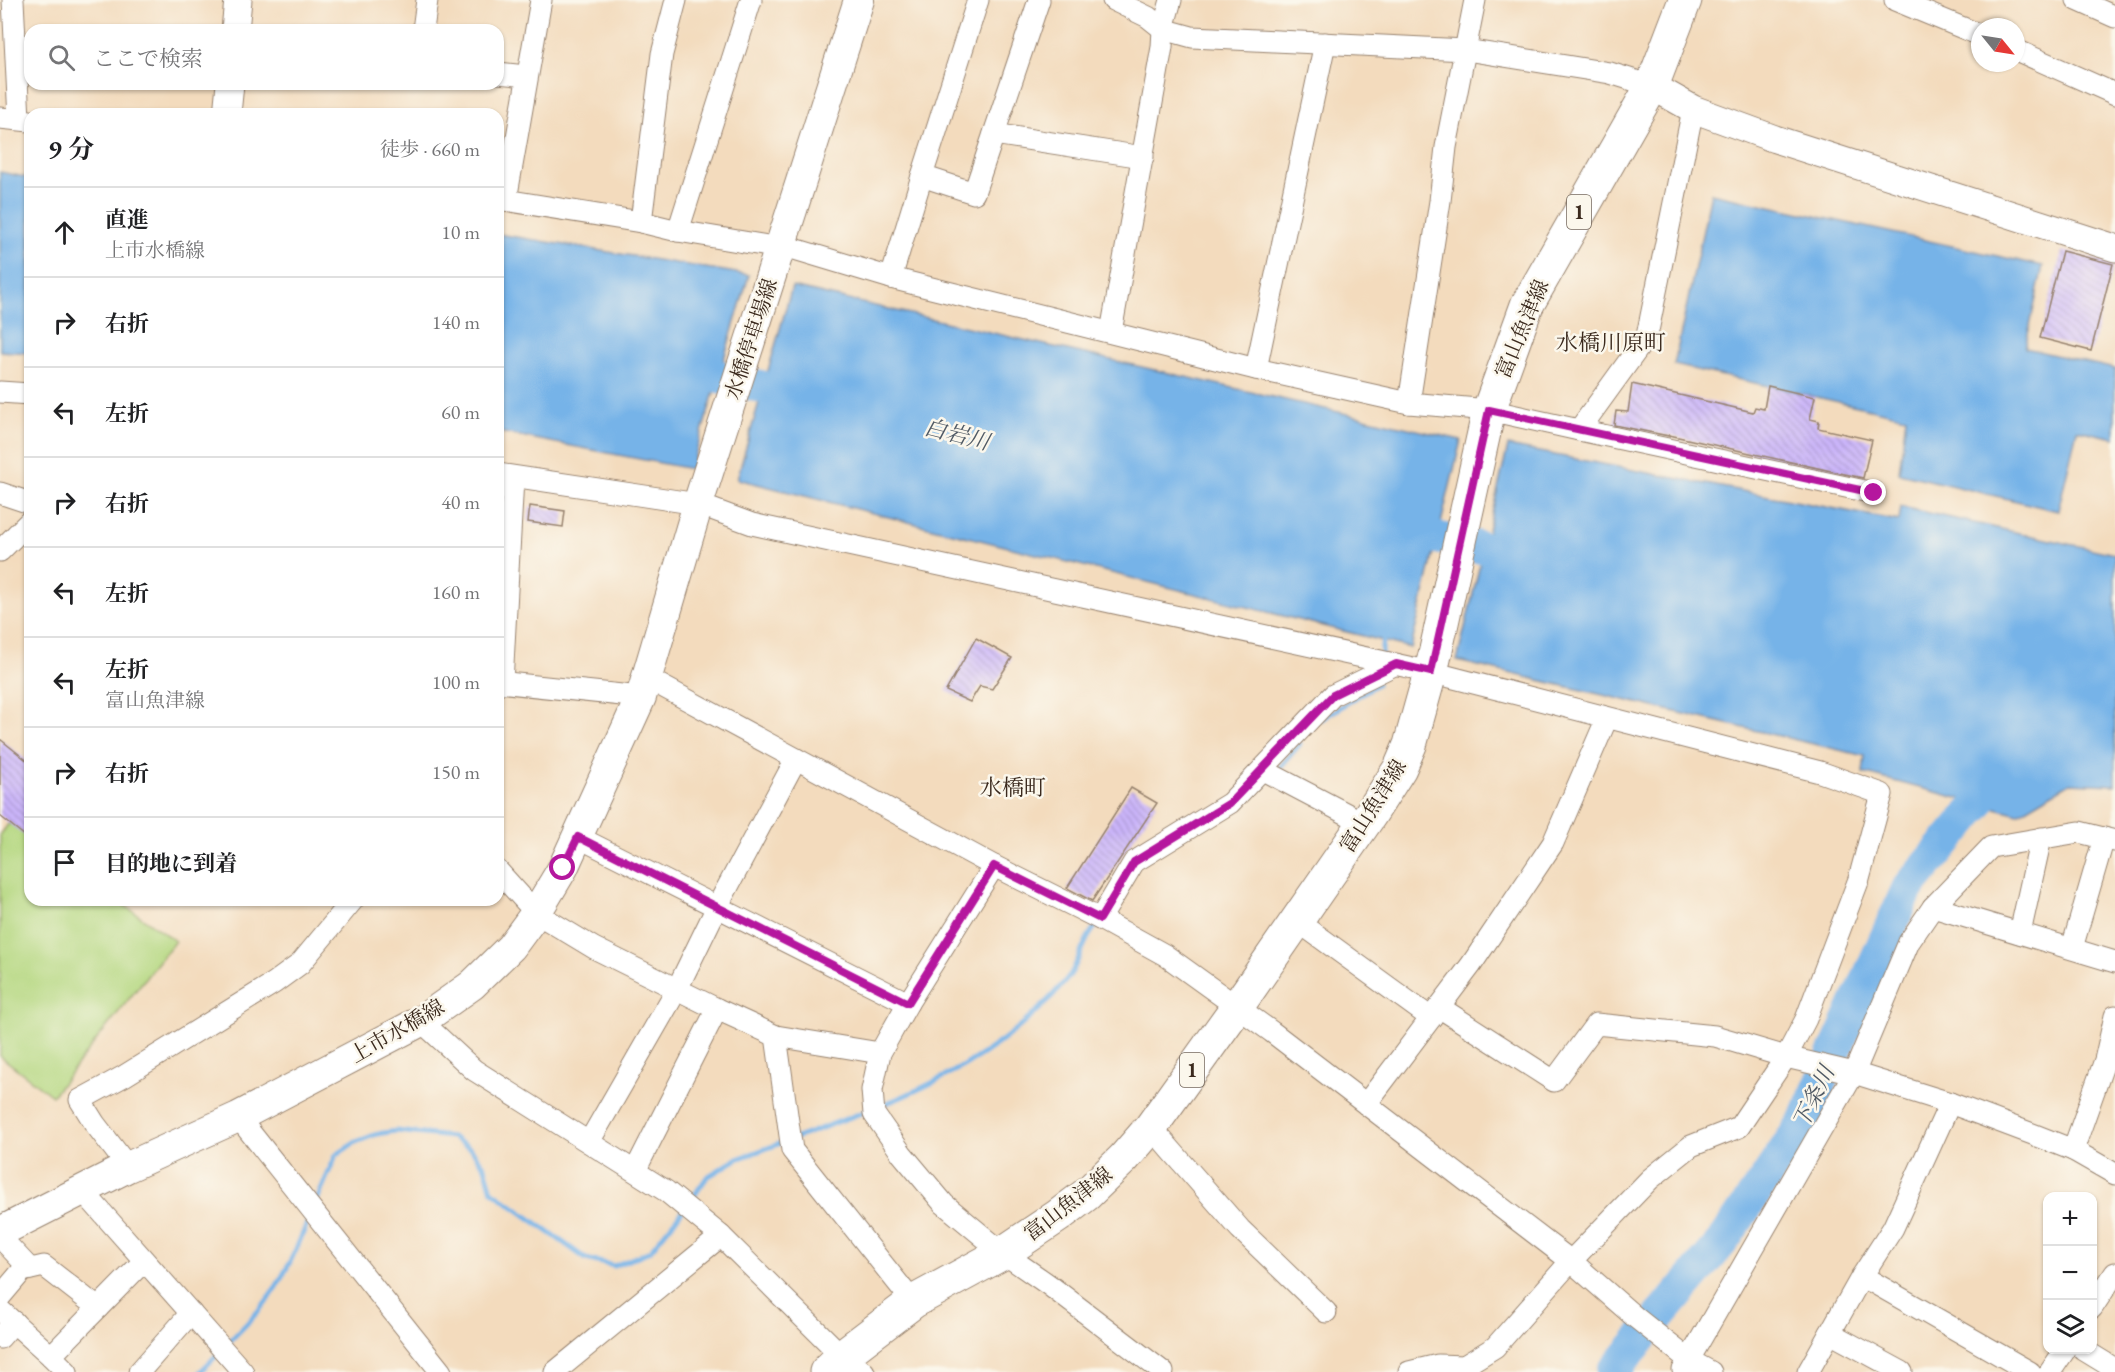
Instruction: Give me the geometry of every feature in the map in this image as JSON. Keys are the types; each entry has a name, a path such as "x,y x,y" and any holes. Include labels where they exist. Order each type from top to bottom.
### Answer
{"main road":[{"name":"水橋停車場線","path":"644,688 701,497 859,0"},
{"name":"富山魚津線","path":"844,1367 913,1302 1003,1252 1058,1216 1087,1194 1124,1158 1151,1127 1237,1007 1364,823 1403,760 1410,745 1432,666 1487,420 1527,305 1652,86 1684,0"},
{"name":"上市水橋線","path":"0,1232 128,1167 238,1117 421,1021 472,985 511,947 537,913 578,837 644,688"}],"street":[{"path":"13,0 8,59 16,119"},
{"path":"236,24 238,0"},
{"path":"424,24 426,0"},
{"path":"504,189 541,0"},
{"path":"641,222 662,54 676,0"},
{"path":"678,231 751,0"},
{"path":"891,278 978,0"},
{"path":"922,176 974,193 1039,0"},
{"path":"1113,0 1148,17 1163,29 1192,38 1466,50 1610,73 1652,86 1694,109 1775,139 2115,248"},
{"path":"1111,332 1143,158 1163,29 1171,0"},
{"path":"1409,403 1446,147 1475,0"},
{"path":"1895,0 1928,7 1971,30"},
{"path":"2077,0 2115,17"},
{"path":"1256,369 1325,43"},
{"path":"2025,54 2115,94"},
{"path":"504,74 526,76"},
{"path":"228,108 229,90"},
{"path":"1579,430 1647,336 1694,109"},
{"path":"994,134 1143,158"},
{"path":"504,199 768,246 778,256 891,278 1256,369 1487,420 1579,430 1874,493"},
{"path":"0,392 24,394"},
{"path":"504,545 506,476 622,492 701,497 752,524 1396,664 1432,666 1607,718 1820,772 1882,794 1859,879 1806,1019 1796,1058 1739,1127 1692,1146 1658,1172 1571,1261 1496,1347 1464,1366 1438,1365 1409,1372"},
{"path":"0,493 24,501"},
{"path":"0,551 24,527"},
{"path":"1100,919 1134,862 1230,803 1333,695 1396,664"},
{"path":"504,683 644,688 796,759 1165,955 1366,1104 1571,1261 1635,1317 1669,1343 1686,1366 1711,1372"},
{"path":"1366,1104 1471,965 1553,843 1607,718"},
{"path":"589,1142 677,989 717,907 796,759"},
{"path":"1263,770 1364,823"},
{"path":"1686,1366 1848,1072 1909,942 1933,907 1991,848 2079,831 2110,839 2072,948"},
{"path":"578,837 908,1003"},
{"path":"2020,933 2041,838"},
{"path":"994,866 908,1003 880,1053 872,1090 874,1114 902,1154 944,1204 1003,1252 1163,1372"},
{"path":"504,877 537,913 594,948 717,1009 776,1036 880,1053"},
{"path":"128,1167 80,1100 134,1070 274,983 300,964 348,906"},
{"path":"1933,907 2115,962"},
{"path":"1296,920 1435,1013 1554,1081 1596,1024 1715,1036 1848,1072 1950,1103 2073,1150 2115,1174"},
{"path":"635,1171 717,1009"},
{"path":"2073,1150 2110,1062 2115,1016"},
{"path":"421,1021 474,1071 666,1191 721,1236 844,1367"},
{"path":"776,1036 792,1150 913,1302"},
{"path":"1808,1372 1862,1276 1893,1228 1950,1103"},
{"path":"238,1117 441,1372"},
{"path":"1151,1127 1240,1229 1326,1312"},
{"path":"82,1190 243,1372"},
{"path":"567,1369 721,1236"},
{"path":"0,1237 30,1269"},
{"path":"51,1356 144,1261"},
{"path":"0,1297 22,1271 44,1266 98,1308"},
{"path":"1862,1276 2030,1372"},
{"path":"2097,1301 2113,1280"},
{"path":"139,1372 191,1313"},
{"path":"5,1323 51,1356 67,1372"},
{"path":"1830,1333 1902,1372"},
{"path":"2050,1372 2062,1354"},
{"path":"2091,1354 2115,1369"}],"green space":[{"path":"9,823 24,834 24,906 125,906 175,941 52,1096 0,1056 0,835"}],"water":[{"path":"0,172 24,177 24,353 0,351"},
{"path":"1711,193 2043,266 2025,348 2115,369 2115,438 2077,430 2058,511 1899,473 1906,417 1674,365"},
{"path":"504,235 749,275 691,469 504,433"},
{"path":"792,287 1461,440 1411,648 737,479"},
{"path":"1508,446 1899,521 1901,507 2115,554 2115,785 2070,783 2018,814 1863,773 1865,756 1457,661"}],"building":[{"path":"2062,251 2113,264 2091,351 2040,338"},
{"path":"1632,384 1753,412 1755,407 1764,409 1768,386 1815,397 1810,419 1819,421 1818,428 1872,440 1863,478 1614,425 1616,411 1628,412"},
{"path":"530,506 565,511 563,527 528,522"},
{"path":"976,638 1012,658 992,689 980,686 970,702 946,691"},
{"path":"0,739 24,758 24,835 0,816"},
{"path":"1131,788 1157,803 1092,901 1067,888"}],"waterway":[{"name":"白岩川","path":"675,364 808,398"},
{"path":"1394,528 1528,558"},
{"path":"1382,655 1382,645 1386,635"},
{"path":"1322,719 1377,684"},
{"path":"1277,771 1300,744"},
{"name":"下条川","path":"1613,1372 1723,1241 1803,1123 1908,888 1979,803"},
{"path":"877,1107 949,1074 1014,1031 1034,1014 1068,978 1086,941 1099,923"},
{"path":"796,1138 869,1110"},
{"path":"315,1205 336,1155 356,1142 377,1134 396,1131 452,1137 471,1149 485,1167 492,1191 586,1259 614,1266 650,1251 683,1210"},
{"path":"689,1203 707,1177 737,1159 787,1141"},
{"path":"226,1345 260,1309 276,1287 310,1216"},
{"path":"200,1372 220,1352"}],"district":[{"name":"水橋川原町","path":"1611,342"},
{"name":"水橋町","path":"1013,787"}],"route":[{"path":"563,868 578,837 908,1003 994,866 1100,919 1134,862 1230,803 1333,695 1396,664 1431,672 1489,410 1874,493"}]}
